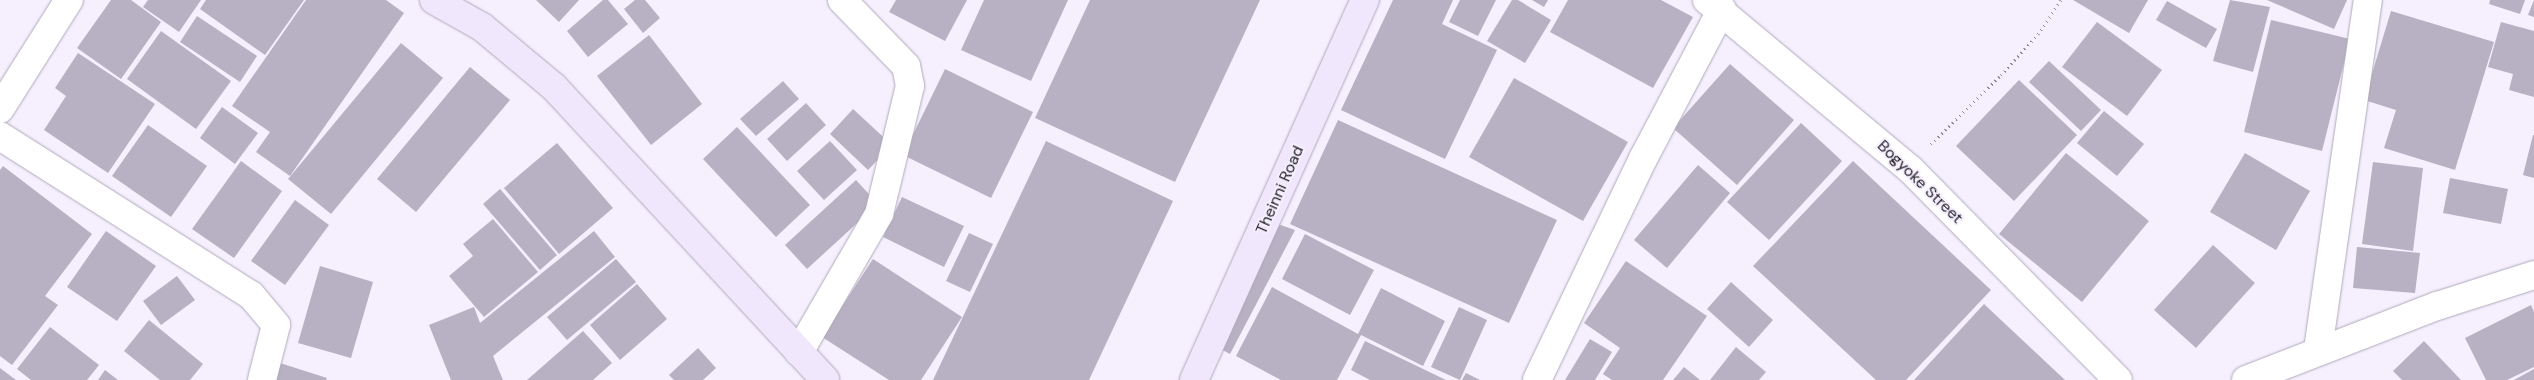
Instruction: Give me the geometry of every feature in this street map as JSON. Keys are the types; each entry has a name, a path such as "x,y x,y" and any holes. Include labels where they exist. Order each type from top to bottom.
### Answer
{"main road":[{"path":"434,0 462,6 482,27 554,87 617,151 825,380"},
{"name":"Theinni Road","path":"1194,380 1365,0"}],"street":[{"path":"0,109 69,0"},
{"path":"799,352 879,214 910,86 906,66 842,0"},
{"path":"2318,350 2368,0"},
{"path":"1536,380 1715,5"},
{"name":"Bogyoke Street","path":"1715,5 1910,169 2118,380"},
{"path":"0,136 251,295 276,325 262,380"},
{"path":"2246,380 2318,350 2437,306 2534,275"}],"path":[{"path":"1910,169 1937,136 2032,41 2060,0"}],"building":[{"path":"111,0 131,0 161,22 121,79 77,48"},
{"path":"148,0 201,0 179,32 143,7"},
{"path":"206,0 304,0 265,55 200,9"},
{"path":"306,0 386,0 404,13 290,176 256,152 270,132 232,106"},
{"path":"536,0 579,0 559,22"},
{"path":"603,0 608,0 628,24 588,57 567,31"},
{"path":"635,0 645,0 660,18 643,33 624,9"},
{"path":"896,0 967,0 945,41 889,12"},
{"path":"984,0 1068,0 1031,81 961,50"},
{"path":"1090,0 1260,0 1175,182 1035,118"},
{"path":"1393,0 1453,0 1442,24 1497,50 1445,159 1341,110"},
{"path":"1460,0 1496,0 1478,36 1449,22"},
{"path":"1512,0 1518,0 1551,20 1525,63 1487,41"},
{"path":"1532,0 1548,0 1544,7"},
{"path":"1568,0 1661,0 1693,17 1653,88 1550,32"},
{"path":"2073,0 2148,0 2129,33"},
{"path":"2230,0 2270,7 2253,72 2213,61"},
{"path":"2267,0 2347,0 2334,29"},
{"path":"2490,0 2525,0 2520,14 2489,4"},
{"path":"2534,0 2534,17 2528,15"},
{"path":"2167,1 2217,29 2206,48 2156,20"},
{"path":"2391,11 2494,42 2455,170 2384,148 2396,110 2364,100"},
{"path":"197,16 257,56 240,82 180,42"},
{"path":"2271,20 2350,39 2322,151 2244,132"},
{"path":"2097,22 2162,70 2127,116 2062,67"},
{"path":"2501,22 2534,31 2534,97 2509,90 2513,74 2488,67"},
{"path":"161,31 231,81 196,129 127,79"},
{"path":"649,35 702,104 651,145 597,76"},
{"path":"401,43 443,78 331,214 288,179"},
{"path":"78,53 155,104 108,173 44,130 66,96 55,88"},
{"path":"2049,61 2101,110 2081,131 2029,82"},
{"path":"1730,64 1794,120 1737,185 1673,128"},
{"path":"470,67 510,100 416,212 377,179"},
{"path":"945,69 1033,112 991,198 903,155"},
{"path":"1514,78 1628,142 1583,221 1469,157"},
{"path":"2019,80 2077,135 2014,201 1956,146"},
{"path":"783,81 799,99 756,136 740,119"},
{"path":"806,103 826,125 787,161 767,139"},
{"path":"222,107 258,133 235,164 200,138"},
{"path":"853,109 892,145 868,170 830,134"},
{"path":"2104,111 2144,144 2117,176 2077,143"},
{"path":"1338,120 1557,220 1509,323 1290,224"},
{"path":"1801,123 1842,161 1769,240 1727,202"},
{"path":"148,125 207,166 171,217 112,176"},
{"path":"737,127 810,205 776,237 703,159"},
{"path":"2534,135 2534,178 2523,175"},
{"path":"830,141 857,170 824,200 797,171"},
{"path":"1046,141 1173,201 1089,380 933,380"},
{"path":"557,143 613,208 559,254 504,188"},
{"path":"2066,153 2149,221 2082,302 1999,234"},
{"path":"2245,153 2310,191 2276,250 2210,212"},
{"path":"241,161 282,191 234,258 192,229"},
{"path":"1853,161 1991,290 1906,380 1876,380 1753,266"},
{"path":"2373,162 2423,168 2413,251 2362,244"},
{"path":"1698,165 1730,193 1667,268 1634,240"},
{"path":"3,166 92,234 45,296 58,305 12,365 0,356 0,170"},
{"path":"2450,178 2508,189 2501,224 2443,213"},
{"path":"856,180 878,204 807,269 785,245"},
{"path":"500,189 557,255 540,270 483,204"},
{"path":"902,197 964,226 944,267 883,237"},
{"path":"295,200 329,225 285,285 251,261"},
{"path":"493,219 538,272 484,317 449,276 473,256 463,244"},
{"path":"1272,222 1295,230 1230,354 1213,345"},
{"path":"106,231 156,266 117,321 67,287"},
{"path":"594,231 615,257 493,356 503,380 451,380 429,325 474,307 480,323"},
{"path":"969,233 993,244 970,292 946,281"},
{"path":"1305,234 1374,270 1350,315 1282,279"},
{"path":"2213,245 2255,283 2196,348 2154,310"},
{"path":"2357,247 2420,253 2415,293 2353,288"},
{"path":"616,259 636,282 567,340 547,317"},
{"path":"873,259 962,317 921,380 889,380 822,337"},
{"path":"1626,261 1707,316 1663,380 1612,380 1603,374 1620,348 1584,323"},
{"path":"320,266 373,282 351,358 298,343"},
{"path":"177,276 195,300 161,325 143,301"},
{"path":"1731,282 1773,320 1749,347 1707,309"},
{"path":"637,284 667,319 620,360 590,325"},
{"path":"1272,287 1358,334 1381,288 1445,321 1423,366 1361,335 1337,380 1281,380 1236,356"},
{"path":"1984,304 2065,380 1914,380"},
{"path":"2531,305 2534,312 2534,367 2507,380 2486,380 2465,338"},
{"path":"1459,307 1487,320 1460,380 1431,367"},
{"path":"149,320 203,364 190,380 160,380 124,351"},
{"path":"50,327 99,365 87,380 31,380 17,369"},
{"path":"583,331 612,363 593,380 527,380"},
{"path":"1590,339 1612,352 1595,380 1565,380"},
{"path":"1365,341 1446,380 1370,380 1351,370"},
{"path":"2424,341 2461,380 2402,380 2393,371"},
{"path":"1736,347 1766,372 1759,380 1710,380"},
{"path":"698,348 716,368 703,380 674,380 669,375"},
{"path":"280,363 327,378 326,380 274,380"},
{"path":"1684,367 1700,380 1673,380"},
{"path":"0,368 16,380 0,380"},
{"path":"2534,369 2534,380 2514,380"},
{"path":"105,370 118,380 98,380"},
{"path":"1466,373 1480,380 1462,380"}]}
